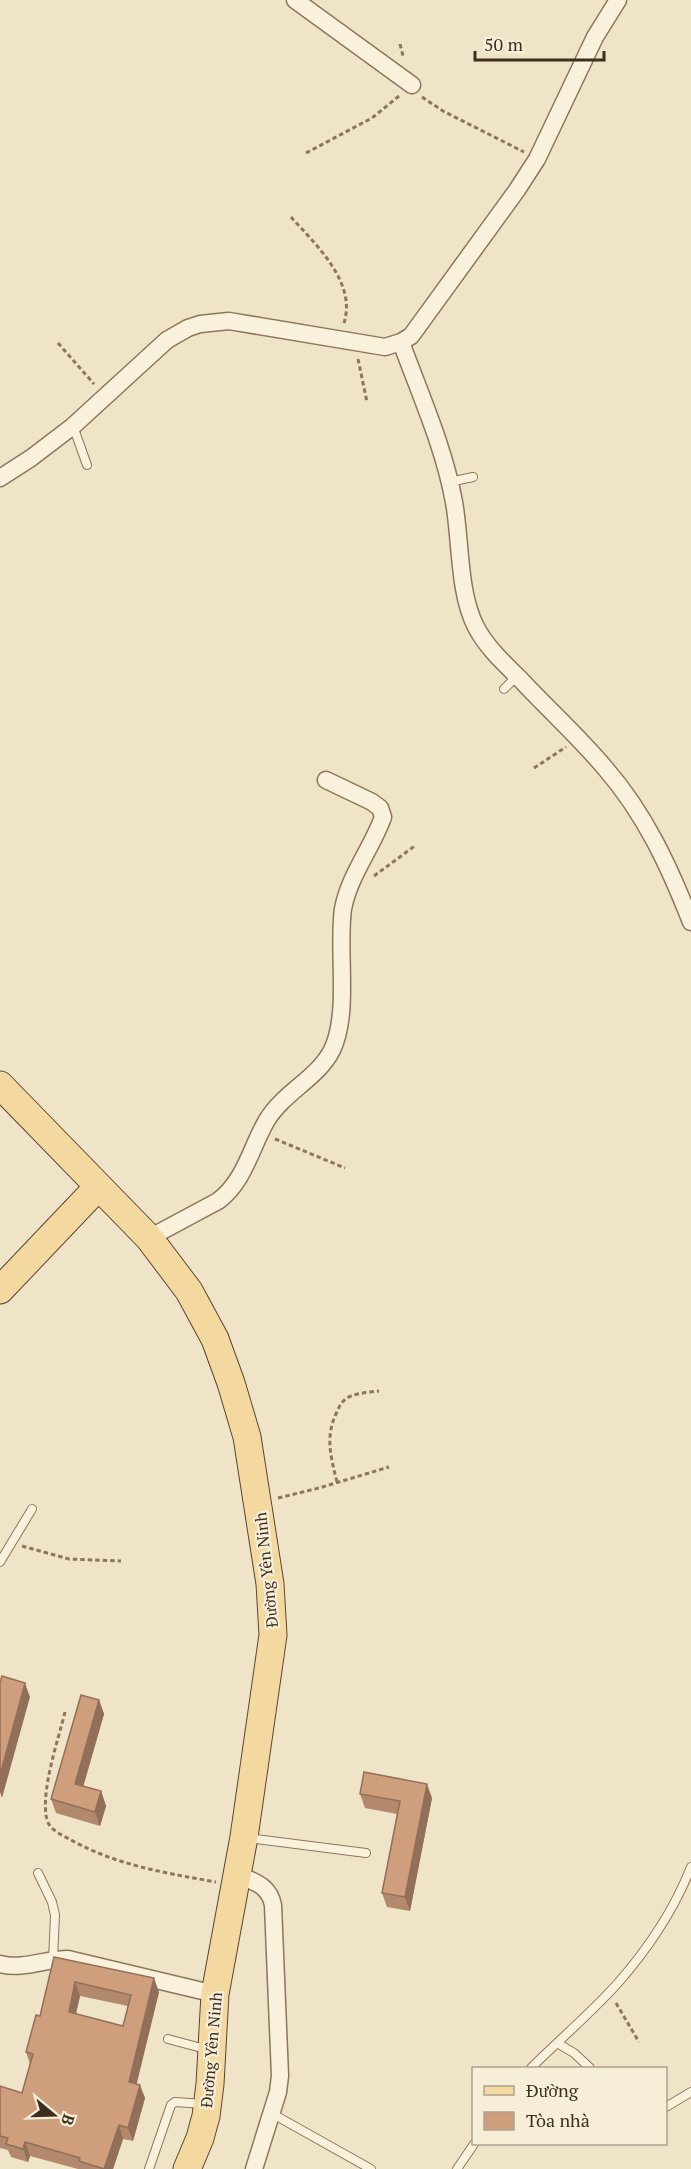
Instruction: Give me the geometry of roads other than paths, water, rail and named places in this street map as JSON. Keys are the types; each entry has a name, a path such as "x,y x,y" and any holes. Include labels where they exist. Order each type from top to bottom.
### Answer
{"main road":[{"name":"Đường Yên Ninh","path":"0,1085 149,1238 189,1291 215,1339 247,1437 270,1584 273,1635 244,1837 215,1994 208,2104 200,2138 187,2169"},
{"path":"0,1290 98,1187"}],"street":[{"path":"295,0 412,85"},
{"path":"0,478 73,426 167,340 188,328 200,324 229,321 385,347 401,342 415,330 518,190 537,159 595,38 618,0"},
{"path":"401,342 449,482 471,615 484,640 605,768 645,821 672,874 691,922"},
{"path":"149,1238 229,1193 238,1180 260,1132 277,1106 321,1065 336,1041 340,1022 344,905 353,880 383,817 380,807 326,780"},
{"path":"236,1880 263,1887 271,1894 273,1905 280,2076 278,2092 254,2169"},
{"path":"0,1964 19,1967 53,1960 79,1961 215,1994"}],"lane":[{"path":"73,426 87,465"},
{"path":"449,482 473,477"},
{"path":"504,689 517,676"},
{"path":"0,1562 32,1509"},
{"path":"244,1837 366,1852"},
{"path":"532,2067 609,1992 630,1968 671,1911 691,1867"},
{"path":"38,1873 52,1902 55,1915 53,1960"},
{"path":"168,2039 212,2051"},
{"path":"557,2043 574,2053 589,2067"},
{"path":"667,2106 691,2092"},
{"path":"149,2169 171,2105 175,2102 208,2104"},
{"path":"272,2113 371,2169"},
{"path":"457,2169 473,2145"}]}
